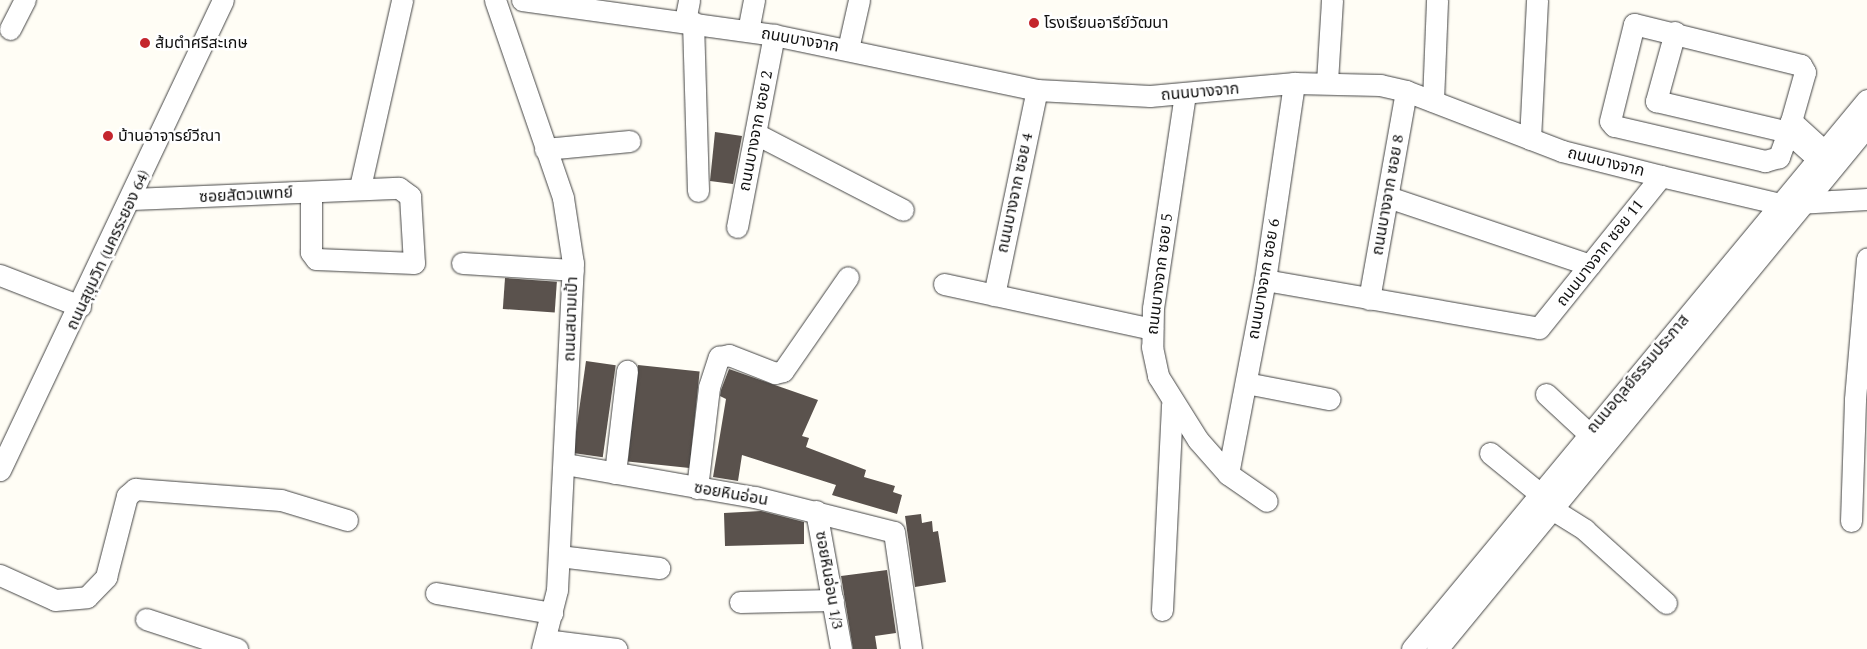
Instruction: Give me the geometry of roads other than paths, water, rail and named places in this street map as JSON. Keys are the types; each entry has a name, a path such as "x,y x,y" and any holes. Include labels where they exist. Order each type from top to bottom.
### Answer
{"street":[{"path":"10,29 25,0"},
{"name":"ถนนสุขุมวิท (นครระยอง 64)","path":"0,470 132,199 224,0"},
{"path":"360,187 402,0"},
{"name":"ถนนสนามเป้า","path":"495,0 563,198 573,270 559,556 552,613 543,644"},
{"name":"ถนนบางจาก","path":"522,0 602,6 774,35 1037,90 1111,96 1186,94 1294,83 1328,82 1406,91 1530,139 1661,176 1780,204 1867,199"},
{"path":"689,0 698,191"},
{"path":"748,31 754,0"},
{"path":"848,49 859,0"},
{"path":"1328,82 1332,0"},
{"path":"1433,100 1437,0"},
{"path":"1530,139 1537,0"},
{"path":"1634,24 1675,32 1801,66 1804,72 1790,127 1779,157 1766,161 1612,125 1634,24"},
{"path":"1675,32 1656,101 1790,127 1821,155"},
{"name":"ถนนบางจาก ซอย 2","path":"737,226 758,135 774,35"},
{"name":"ถนนบางจาก ซอย 6","path":"1228,474 1265,280 1294,83"},
{"name":"ถนนบางจาก ซอย 4","path":"994,295 1037,90"},
{"name":"ถนนบางจาก ซอย 8","path":"1369,299 1406,91"},
{"name":"ถนนบางจาก ซอย 5","path":"1186,94 1152,329 1158,376 1172,404 1228,474 1267,501"},
{"name":"ถนนอดุลย์ธรรมประภาส","path":"1412,649 1538,493 1867,100"},
{"name":"ถนนอดุลย์ธรรมประภาส","path":"1447,645 1552,510 1867,126"},
{"path":"758,135 903,210"},
{"path":"545,149 630,141"},
{"name":"ถนนบางจาก ซอย 11","path":"1369,299 1539,328 1661,176"},
{"name":"ซอยสัตวแพทย์","path":"132,199 311,192 360,187 399,188 410,196 416,256 408,266 316,259 311,252 311,192"},
{"path":"1388,197 1590,265"},
{"path":"1851,521 1855,399 1867,258"},
{"path":"462,263 573,270"},
{"path":"0,275 80,306"},
{"path":"697,488 709,387 719,357 729,355 775,373 783,371 848,277"},
{"path":"1265,280 1369,299"},
{"path":"944,284 1152,329"},
{"path":"615,473 627,371"},
{"path":"1246,383 1329,399"},
{"path":"1546,394 1588,433"},
{"path":"1162,610 1172,404"},
{"path":"1490,453 1538,493"},
{"name":"ซอยหินอ่อน","path":"565,464 816,511 894,532 911,649"},
{"path":"0,575 55,600 87,597 106,577 127,496 135,489 281,500 348,520"},
{"path":"1552,510 1585,530 1666,603"},
{"name":"ซอยหินอ่อน 1/3","path":"816,511 841,649"},
{"path":"559,556 659,568"},
{"path":"436,593 552,613"},
{"path":"740,602 833,600"},
{"path":"146,619 238,649"},
{"path":"543,644 616,649"}],"place":[{"name":"โรงเรียนอารีย์วัฒนา","path":"1034,23"},
{"name":"ส้มตำศรีสะเกษ","path":"145,43"},
{"name":"บ้านอาจารย์วีณา","path":"108,136"}]}
